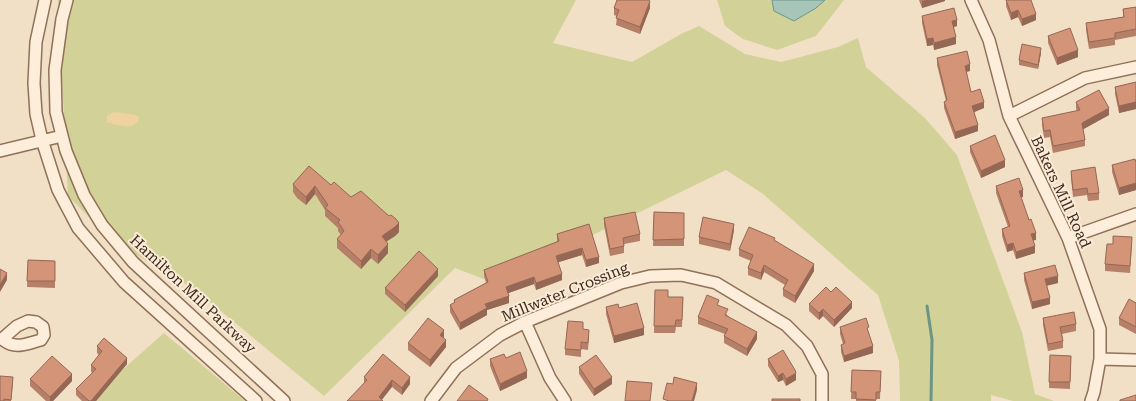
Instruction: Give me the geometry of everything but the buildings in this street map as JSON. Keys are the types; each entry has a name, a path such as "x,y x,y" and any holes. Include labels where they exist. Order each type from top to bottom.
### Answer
{"street":[{"path":"45,0 36,42 34,83 36,114 58,190 78,228 124,282 256,401"},
{"name":"Hamilton Mill Parkway","path":"67,0 62,19 55,70 56,112 66,150 84,195 102,225 133,262 284,401"},
{"name":"Bakers Mill Road","path":"971,0 989,40 1009,116 1068,238 1100,328 1100,359 1091,401"},
{"path":"1009,116 1084,78 1136,67"},
{"path":"0,151 62,136"},
{"path":"1068,238 1136,214"},
{"name":"Millwater Crossing","path":"431,401 456,368 500,335 525,322 622,283 650,276 681,275 716,283 786,325 807,346 822,374 822,401"},
{"path":"525,322 550,378 565,401"},
{"path":"1100,359 1136,360"}],"green space":[{"path":"58,0 576,0 553,43 632,62 699,26 745,54 781,62 838,47 858,38 866,67 925,118 957,155 1022,332 1035,394 1054,401 1013,401 991,395 991,401 900,401 899,361 878,295 763,194 726,170 494,283 455,268 324,396 194,289 113,241 68,196"},
{"path":"717,0 772,0 774,11 816,8 825,0 844,0 816,36 777,50 743,39 725,26"},
{"path":"164,333 245,401 87,401"}],"sand":[{"path":"114,112 139,117 135,125 121,126 107,122 107,116"}],"shaded area":[{"path":"772,0 825,0 816,8 794,21 774,11"}],"waterway":[{"path":"927,306 932,340 931,401"}]}
